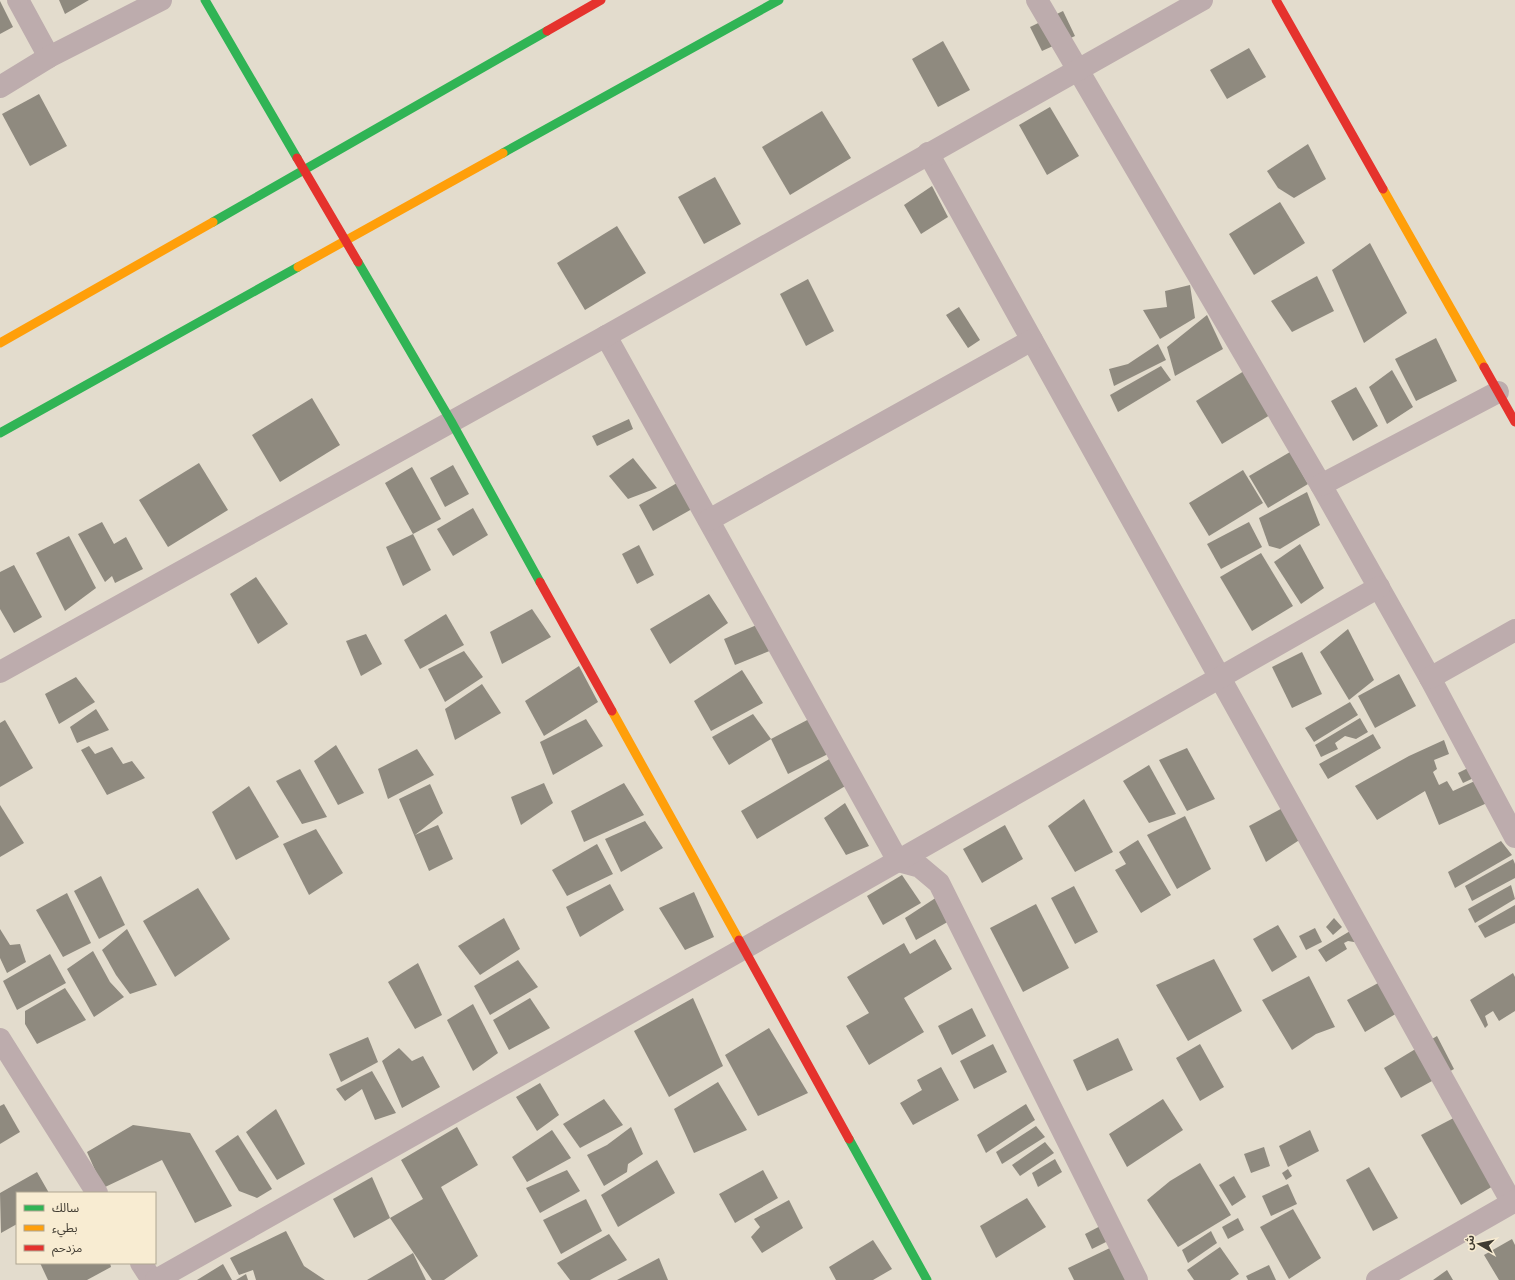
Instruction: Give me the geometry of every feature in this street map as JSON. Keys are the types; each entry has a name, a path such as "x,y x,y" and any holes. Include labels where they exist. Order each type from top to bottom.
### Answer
{"street":[{"path":"18,0 48,57"},
{"path":"0,87 48,57 161,0"},
{"path":"205,0 306,170 451,421 927,1280"},
{"path":"0,343 306,170 601,0"},
{"path":"0,433 779,0"},
{"path":"1037,0 1321,485 1430,678 1515,837"},
{"path":"0,672 606,336 1077,69 1202,0"},
{"path":"1276,0 1515,422"},
{"path":"928,153 1513,1202 1377,1280"},
{"path":"606,336 898,861 920,867 939,883 1137,1280"},
{"path":"709,520 1032,340"},
{"path":"1321,485 1498,392"},
{"path":"156,1280 743,949 1379,587"},
{"path":"1430,678 1515,630"},
{"path":"0,1038 96,1192"},
{"path":"142,1264 152,1280"}],"building":[{"path":"59,0 89,0 65,14"},
{"path":"0,1 13,27 0,34"},
{"path":"1063,11 1075,36 1042,51 1030,27"},
{"path":"943,41 970,90 938,107 912,59"},
{"path":"1249,48 1266,77 1227,99 1210,70"},
{"path":"39,94 67,146 30,166 2,114"},
{"path":"1050,107 1079,156 1047,175 1019,125"},
{"path":"822,111 851,158 790,195 762,147"},
{"path":"1308,144 1326,179 1294,198 1278,188 1267,171"},
{"path":"715,177 741,224 704,244 678,197"},
{"path":"932,186 948,217 921,234 904,205"},
{"path":"1280,202 1305,243 1254,275 1229,234"},
{"path":"617,226 646,273 585,310 557,263"},
{"path":"1370,243 1407,313 1364,343 1332,270"},
{"path":"1317,276 1334,311 1292,332 1271,301"},
{"path":"808,279 834,331 806,346 780,294"},
{"path":"1190,285 1195,318 1160,339 1143,310 1167,307 1165,291"},
{"path":"959,307 980,340 968,348 946,315"},
{"path":"1207,315 1223,349 1175,376 1167,347"},
{"path":"1436,338 1457,381 1416,401 1395,359"},
{"path":"1158,344 1166,360 1114,386 1109,369 1128,364"},
{"path":"1161,366 1171,380 1118,412 1110,395"},
{"path":"1392,370 1413,407 1387,424 1369,387"},
{"path":"1244,371 1270,415 1222,444 1196,401"},
{"path":"1356,387 1378,426 1353,441 1331,401"},
{"path":"312,398 340,445 280,482 252,435"},
{"path":"629,419 633,429 597,446 592,436"},
{"path":"1290,452 1308,484 1268,508 1249,476"},
{"path":"633,458 657,488 628,499 609,476"},
{"path":"199,463 228,510 168,547 139,500"},
{"path":"453,465 469,494 445,507 430,478"},
{"path":"412,467 441,519 413,534 385,483"},
{"path":"1243,470 1263,503 1209,536 1189,503"},
{"path":"677,483 692,509 653,531 639,505"},
{"path":"1307,492 1320,525 1280,549 1269,546 1259,518"},
{"path":"473,508 488,535 453,556 437,529"},
{"path":"102,522 114,544 126,537 143,569 115,583 112,576 105,582 78,534"},
{"path":"1249,522 1262,547 1221,569 1207,544"},
{"path":"413,534 431,570 403,586 386,547"},
{"path":"69,536 96,588 65,611 36,553"},
{"path":"1300,544 1324,588 1301,604 1274,562"},
{"path":"639,545 654,575 637,584 622,554"},
{"path":"1261,553 1293,606 1252,631 1220,577"},
{"path":"14,565 42,617 14,633 0,609 0,572"},
{"path":"256,577 288,624 258,644 230,594"},
{"path":"709,594 728,623 670,664 650,629"},
{"path":"532,609 551,637 502,664 490,632"},
{"path":"446,614 464,645 420,669 404,640"},
{"path":"759,624 772,650 735,665 724,639"},
{"path":"1348,629 1374,680 1349,700 1320,652"},
{"path":"366,634 382,664 361,676 346,641"},
{"path":"464,651 483,677 445,702 428,669"},
{"path":"1302,652 1322,694 1292,708 1272,667"},
{"path":"579,666 598,702 544,736 525,701"},
{"path":"742,670 763,703 711,731 694,701"},
{"path":"1399,674 1416,706 1375,728 1358,696"},
{"path":"76,677 95,702 59,724 45,694"},
{"path":"482,684 501,713 455,740 445,709"},
{"path":"1350,702 1358,715 1314,742 1305,728"},
{"path":"96,709 109,730 77,743 70,727"},
{"path":"753,714 771,739 729,765 712,737"},
{"path":"811,718 830,753 788,774 771,739"},
{"path":"1360,718 1368,732 1356,739 1345,736 1335,743 1338,749 1321,757 1315,745"},
{"path":"586,719 603,746 553,775 540,742"},
{"path":"5,720 33,768 0,787 0,723"},
{"path":"1373,734 1381,748 1328,779 1319,764"},
{"path":"1444,740 1449,754 1434,760 1437,769 1433,772 1439,785 1447,781 1453,791 1477,780 1487,803 1439,825 1425,791 1377,820 1355,786 1409,756"},
{"path":"336,745 364,793 338,805 314,761"},
{"path":"89,746 95,754 112,747 123,764 132,761 145,778 107,795 81,750"},
{"path":"1187,748 1215,799 1187,811 1159,760"},
{"path":"417,749 434,775 388,799 378,769"},
{"path":"831,758 847,785 757,839 741,811"},
{"path":"1149,765 1176,814 1149,823 1123,781"},
{"path":"1474,765 1480,775 1463,783 1458,773"},
{"path":"300,769 327,817 302,824 276,781"},
{"path":"544,783 553,803 521,825 511,797"},
{"path":"624,783 644,815 584,842 571,811"},
{"path":"430,784 443,813 415,835 438,825 453,859 429,871 399,799"},
{"path":"249,786 279,837 236,860 212,812"},
{"path":"1084,799 1113,852 1075,872 1048,826"},
{"path":"845,803 869,846 846,855 824,818"},
{"path":"1290,804 1307,835 1266,862 1249,826"},
{"path":"0,805 24,843 0,857"},
{"path":"1185,816 1211,869 1177,889 1147,835"},
{"path":"645,821 663,848 621,872 605,839"},
{"path":"1005,825 1023,859 982,883 963,849"},
{"path":"316,829 343,873 309,895 283,844"},
{"path":"1138,840 1171,895 1141,913 1115,870 1126,864 1119,852"},
{"path":"1501,841 1512,855 1455,888 1448,872"},
{"path":"597,844 613,874 567,896 552,870"},
{"path":"1513,859 1515,864 1515,878 1472,901 1465,886"},
{"path":"902,875 921,903 883,925 867,896"},
{"path":"101,876 125,925 99,939 74,891"},
{"path":"610,884 624,910 580,937 566,907"},
{"path":"1511,885 1515,899 1475,923 1468,909"},
{"path":"1074,886 1098,932 1075,944 1051,898"},
{"path":"198,888 230,939 175,977 143,921"},
{"path":"694,892 714,937 685,950 659,908"},
{"path":"67,893 91,943 63,957 36,910"},
{"path":"937,897 951,920 916,940 905,918"},
{"path":"1036,904 1069,968 1023,992 990,928"},
{"path":"1515,905 1515,923 1485,938 1478,926"},
{"path":"504,918 520,949 480,975 458,946"},
{"path":"1334,918 1342,927 1333,935 1326,927"},
{"path":"1362,924 1360,943 1348,941 1344,943 1347,949 1326,962 1318,950"},
{"path":"1278,925 1297,957 1272,972 1253,939"},
{"path":"1315,928 1322,942 1306,950 1299,936"},
{"path":"0,929 10,945 20,944 26,962 7,973 0,958"},
{"path":"127,929 157,985 130,994 116,975 102,950"},
{"path":"935,939 952,969 904,998 924,1032 869,1065 846,1026 869,1013 847,977 904,943 910,954"},
{"path":"93,951 110,982 124,997 94,1017 67,969"},
{"path":"50,954 66,983 17,1010 3,981"},
{"path":"1214,959 1242,1011 1188,1041 1156,985"},
{"path":"518,960 538,987 490,1015 474,986"},
{"path":"418,963 442,1015 415,1029 388,982"},
{"path":"1513,973 1515,977 1515,1011 1499,1021 1493,1011 1485,1016 1488,1025 1485,1028 1470,1000"},
{"path":"1309,976 1335,1027 1316,1034 1292,1050 1262,1000"},
{"path":"1391,976 1404,1009 1365,1032 1347,1000"},
{"path":"65,988 86,1020 37,1044 25,1024 25,1011"},
{"path":"530,998 550,1028 509,1050 493,1020"},
{"path":"693,998 723,1066 669,1097 634,1031"},
{"path":"473,1004 498,1053 473,1071 447,1020"},
{"path":"972,1008 986,1036 952,1055 938,1026"},
{"path":"769,1028 808,1093 758,1116 725,1055"},
{"path":"1437,1036 1454,1069 1401,1098 1384,1068"},
{"path":"368,1037 378,1062 341,1082 329,1054"},
{"path":"1118,1038 1133,1070 1087,1091 1073,1060"},
{"path":"993,1044 1007,1072 974,1089 960,1061"},
{"path":"1200,1044 1224,1087 1200,1101 1176,1058"},
{"path":"399,1048 412,1061 423,1056 440,1087 402,1108 382,1061"},
{"path":"941,1067 959,1100 913,1125 900,1103 922,1090 917,1080"},
{"path":"372,1071 396,1113 375,1120 362,1089 345,1101 336,1089"},
{"path":"718,1082 747,1130 694,1153 674,1109"},
{"path":"540,1083 559,1115 537,1131 516,1097"},
{"path":"604,1099 623,1125 580,1148 563,1124"},
{"path":"1163,1099 1183,1130 1127,1167 1109,1134"},
{"path":"4,1104 20,1132 0,1144 0,1106"},
{"path":"1026,1104 1035,1120 986,1153 977,1135"},
{"path":"276,1109 305,1164 277,1180 246,1132"},
{"path":"1467,1111 1500,1182 1461,1205 1421,1135"},
{"path":"133,1125 190,1133 232,1206 195,1223 162,1160 103,1188 87,1152"},
{"path":"1036,1126 1045,1137 1002,1164 996,1152"},
{"path":"457,1127 478,1165 441,1187 478,1256 444,1280 432,1280 390,1218 423,1199 401,1160"},
{"path":"631,1127 643,1154 628,1164 627,1172 604,1186 587,1155 607,1145"},
{"path":"552,1130 571,1158 527,1182 512,1157"},
{"path":"1310,1130 1319,1151 1288,1167 1279,1146"},
{"path":"238,1135 272,1189 257,1198 239,1191 215,1151"},
{"path":"1045,1142 1054,1153 1020,1176 1012,1165"},
{"path":"1264,1147 1270,1166 1251,1173 1244,1154"},
{"path":"1055,1159 1062,1172 1038,1187 1032,1173"},
{"path":"657,1160 675,1193 618,1227 601,1195"},
{"path":"1200,1163 1231,1215 1178,1247 1147,1200 1170,1181"},
{"path":"1369,1167 1398,1218 1373,1231 1346,1180"},
{"path":"1288,1169 1292,1176 1286,1180 1282,1173"},
{"path":"567,1170 580,1191 540,1213 526,1188"},
{"path":"763,1170 778,1198 735,1223 719,1194"},
{"path":"37,1172 48,1192 16,1192 16,1225 1,1233 0,1193"},
{"path":"1234,1176 1246,1197 1232,1206 1219,1185"},
{"path":"372,1177 390,1218 354,1238 333,1199"},
{"path":"1288,1184 1297,1204 1271,1216 1262,1196"},
{"path":"1027,1198 1046,1227 996,1258 980,1226"},
{"path":"586,1199 602,1231 561,1254 543,1220"},
{"path":"789,1200 803,1228 762,1253 751,1237 760,1227 754,1219"},
{"path":"1293,1209 1321,1258 1289,1279 1260,1227"},
{"path":"1238,1218 1244,1230 1228,1239 1222,1227"},
{"path":"1110,1221 1118,1236 1092,1249 1085,1234"},
{"path":"286,1231 304,1266 325,1280 256,1280 253,1270 239,1275 230,1258"},
{"path":"1211,1231 1217,1243 1188,1263 1182,1250"},
{"path":"609,1234 627,1260 590,1280 570,1280 557,1263"},
{"path":"1512,1239 1515,1245 1515,1280 1499,1280 1484,1255"},
{"path":"873,1240 892,1269 873,1280 836,1280 829,1267"},
{"path":"1112,1247 1128,1280 1074,1280 1068,1268"},
{"path":"1220,1247 1239,1274 1230,1280 1194,1280 1187,1270"},
{"path":"413,1253 426,1280 367,1280"},
{"path":"659,1258 668,1280 617,1280"},
{"path":"40,1264 110,1264 111,1267 87,1280 48,1280"},
{"path":"223,1264 232,1280 197,1280"},
{"path":"1269,1265 1276,1280 1248,1280 1246,1276"},
{"path":"1447,1270 1453,1280 1433,1280"},
{"path":"246,1274 248,1280 236,1280"}],"traffic: fast":[{"path":"205,0 297,158"},
{"path":"503,153 779,0"},
{"path":"213,222 547,31"},
{"path":"358,262 451,421 540,582"},
{"path":"0,433 298,267"},
{"path":"849,1139 927,1280"}],"traffic: slow":[{"path":"298,267 503,153"},
{"path":"1383,189 1484,367"},
{"path":"0,343 213,222"},
{"path":"612,711 739,940"}],"traffic: jam":[{"path":"547,31 601,0"},
{"path":"1276,0 1383,189"},
{"path":"297,158 358,262"},
{"path":"1484,367 1515,422"},
{"path":"540,582 612,711"},
{"path":"739,940 849,1139"}]}
